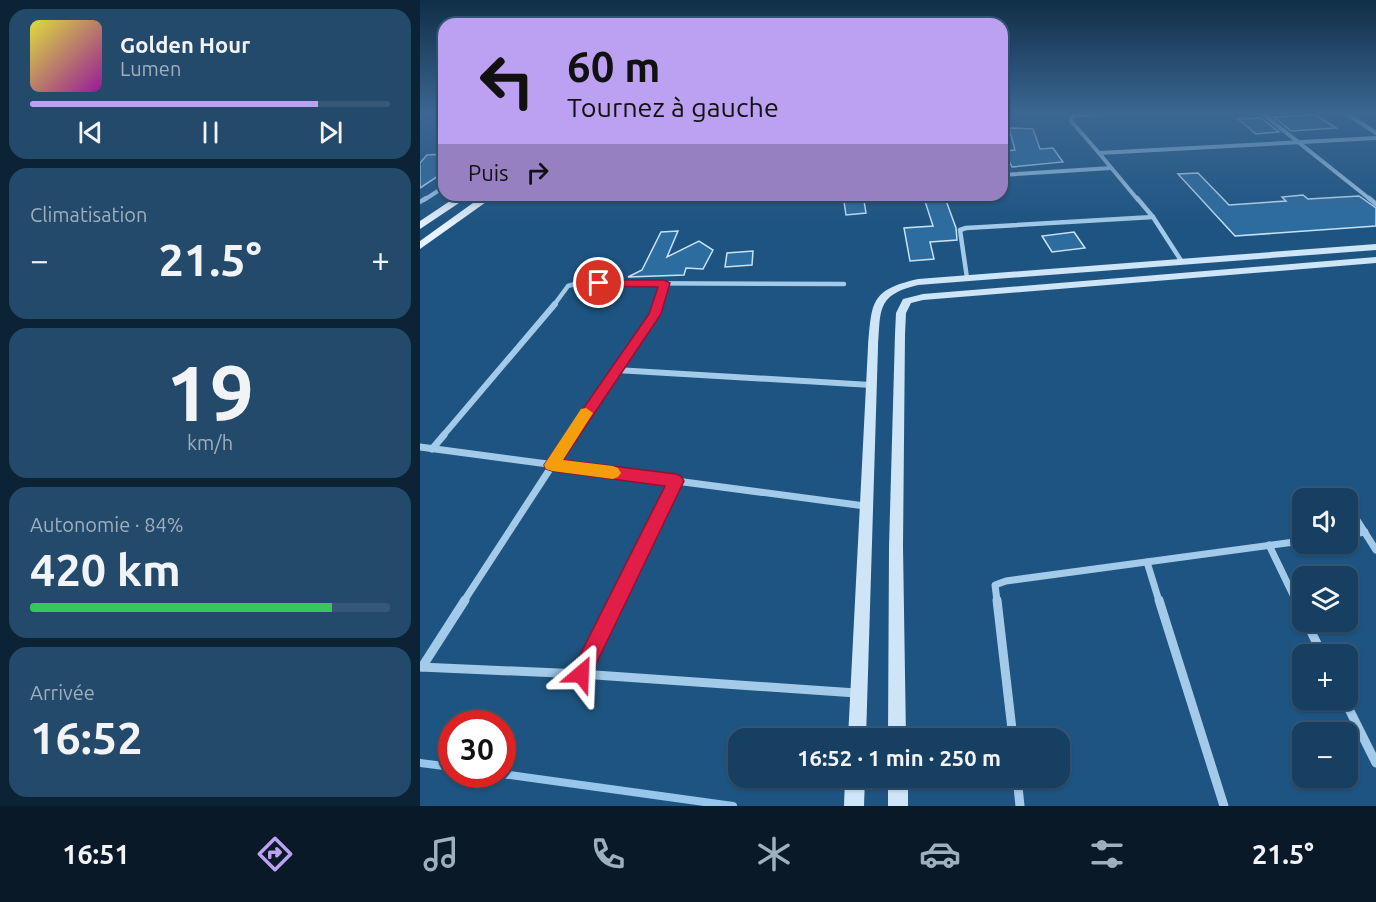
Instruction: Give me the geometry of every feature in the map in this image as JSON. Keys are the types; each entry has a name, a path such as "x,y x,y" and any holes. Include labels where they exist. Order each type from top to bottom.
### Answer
{"main road":[{"path":"422,223 457,201"},
{"path":"420,246 483,201"}],"street":[{"path":"1099,153 1127,152"},
{"path":"1309,152 1376,204"},
{"path":"1099,153 1153,217 1182,262"},
{"path":"1008,175 1111,168"},
{"path":"420,202 438,191"},
{"path":"968,278 960,230 966,228 1153,217"},
{"path":"857,728 871,385 877,309 883,295 894,286 918,282 1376,248"},
{"path":"897,728 896,547 899,346 901,313 907,301 922,297 1376,260"},
{"path":"432,449 548,314 568,286 578,283 844,284"},
{"path":"421,667 552,465 655,314 664,283"},
{"path":"894,286 907,301"},
{"path":"616,370 871,385"},
{"path":"420,447 865,506"},
{"path":"581,674 676,481"},
{"path":"1358,521 1376,550"},
{"path":"1358,533 1365,532"},
{"path":"1011,728 995,585 1006,581 1292,542"},
{"path":"1269,545 1292,592"},
{"path":"1147,562 1224,806"},
{"path":"421,667 581,674 858,693"},
{"path":"1349,710 1376,764"},
{"path":"854,806 855,788"},
{"path":"898,788 898,806"},
{"path":"1018,788 1020,806"}],"building":[{"path":"1008,152 1056,152 1063,162 1012,167 1008,159"},
{"path":"438,154 438,176 420,188 420,163 427,155"},
{"path":"1198,173 1229,205 1286,201 1282,197 1303,195 1308,199 1359,196 1376,208 1376,226 1235,236 1178,174"},
{"path":"844,201 864,201 866,213 846,215"},
{"path":"925,201 946,201 956,228 957,240 930,242 934,259 910,261 904,228 933,226"},
{"path":"678,231 667,257 699,241 713,250 703,269 686,268 684,275 628,277 642,270 661,232"},
{"path":"1074,232 1085,248 1052,252 1042,236"},
{"path":"753,251 752,265 725,267 727,253"}],"waterway":[{"path":"420,763 438,765"},
{"path":"516,776 733,806"}],"slow traffic":[{"path":"586,413 552,465 613,473"}],"route":[{"path":"581,674 676,481 552,465 655,314 664,283 599,283"}]}
